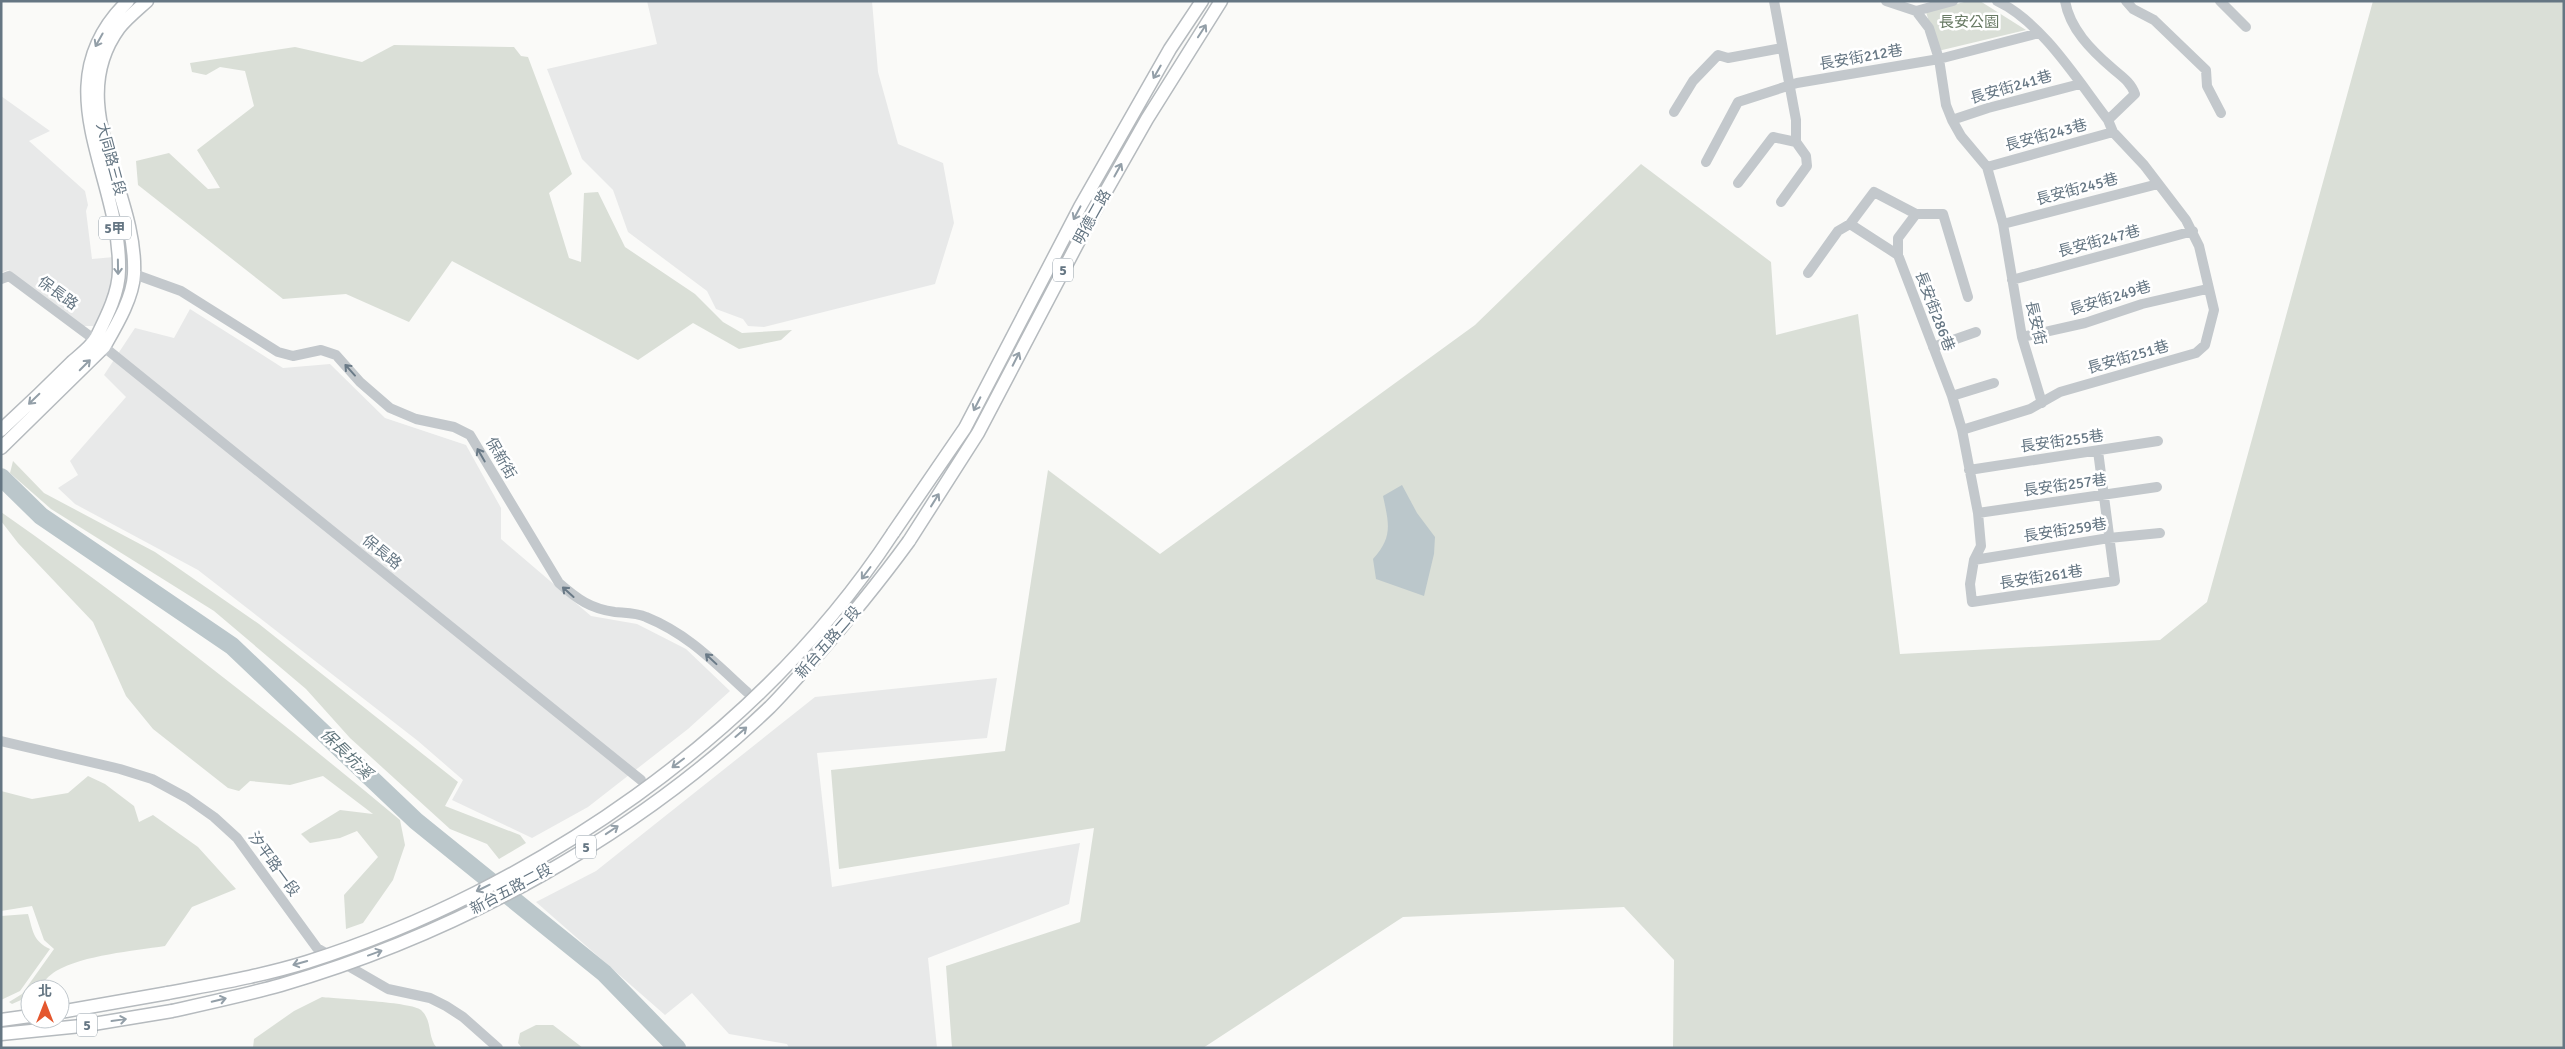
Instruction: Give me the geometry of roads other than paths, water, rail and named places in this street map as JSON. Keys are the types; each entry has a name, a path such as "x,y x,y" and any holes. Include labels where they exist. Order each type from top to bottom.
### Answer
{"main road":[{"name":"大同路三段","path":"99,344 114,296 119,269 115,230 91,132 88,105 89,74 95,47 109,22 128,1"},
{"name":"大同路三段","path":"6,431 99,344 127,299 134,274 130,226 101,130 98,104 99,75 105,56 119,28 146,1"},
{"name":"明德二路","path":"893,534 965,428 1095,181 1170,49 1202,1"},
{"name":"明德二路","path":"909,541 978,433 1103,197 1147,119 1221,1"},
{"name":"5甲","path":"1,448 6,431"},
{"name":"新台五路二段","path":"70,1010 168,993 307,962 404,926 517,871 563,846 679,762 714,734 763,690 863,577 893,534"},
{"name":"新台五路二段","path":"1,1034 81,1026 172,1011 281,985 387,949 455,919 568,859 689,776 771,706 855,612 909,541"},
{"path":"1,1020 20,1017"}],"street":[{"path":"1774,1 1796,120 1796,142 1806,156 1807,166 1780,202"},
{"path":"1886,1 1916,11 1953,1"},
{"path":"1997,1 2011,8 2039,33 2108,120 2113,132 2144,165 2158,184 2193,232 2204,263 2207,289"},
{"path":"2065,1 2074,27 2096,54 2132,86 2135,94 2108,120"},
{"path":"2126,1 2133,9 2154,20 2206,70 2207,86 2221,113"},
{"path":"2220,1 2246,27"},
{"name":"長安街","path":"1916,11 1929,28 1939,59 1946,105 1952,120 1961,136 1987,167 2003,224 2022,337 2042,403"},
{"name":"長安街212巷","path":"1706,162 1738,102 1789,86 1939,59 2039,33"},
{"path":"1674,112 1693,81 1718,55 1728,58 1782,48"},
{"name":"長安街241巷","path":"1952,120 1988,108 2080,84"},
{"name":"長安街243巷","path":"1987,167 2113,132"},
{"path":"1738,182 1773,137 1796,142"},
{"name":"長安街245巷","path":"2003,224 2158,184"},
{"path":"1808,273 1838,230 1850,224 1874,192 1916,214 1943,214 1968,296"},
{"path":"1898,255 1898,238 1916,214"},
{"path":"1850,224 1898,255"},
{"name":"長安街247巷","path":"2012,280 2193,232"},
{"name":"長安街286巷","path":"1898,255 1952,396 1962,430"},
{"name":"保新街","path":"134,274 181,291 278,352 293,356 321,350 336,355 360,382 390,408 416,418 454,427 470,435 559,583 575,598 591,607 644,615 669,627 691,640 747,692"},
{"name":"保長路","path":"1,279 9,276 99,344 642,780"},
{"name":"長安街251巷","path":"2042,403 2060,392 2196,353 2205,345 2214,310 2207,289"},
{"name":"長安街249巷","path":"2022,337 2085,323 2150,302 2207,289"},
{"path":"1933,347 1976,332"},
{"path":"1952,396 1994,382"},
{"path":"1974,560 1981,546 1978,513 1962,430 2042,403"},
{"name":"長安街255巷","path":"1969,470 2158,441"},
{"path":"2098,451 2105,495 2108,538"},
{"name":"長安街257巷","path":"1978,513 2157,487"},
{"name":"長安街259巷","path":"1974,560 2108,538 2160,533"},
{"name":"長安街261巷","path":"1974,560 1970,584 1972,602 2115,581 2108,538"},
{"name":"汐平路一段","path":"1,740 136,774 152,779 187,798 214,816 237,838 317,948 388,989 430,998 446,1006 463,1016 498,1048"}],"waterway":[{"name":"保長坑溪","path":"1,477 41,516 232,646 416,821 604,973 677,1048"}],"park label":[{"name":"長安公園","path":"1969,22"}]}
